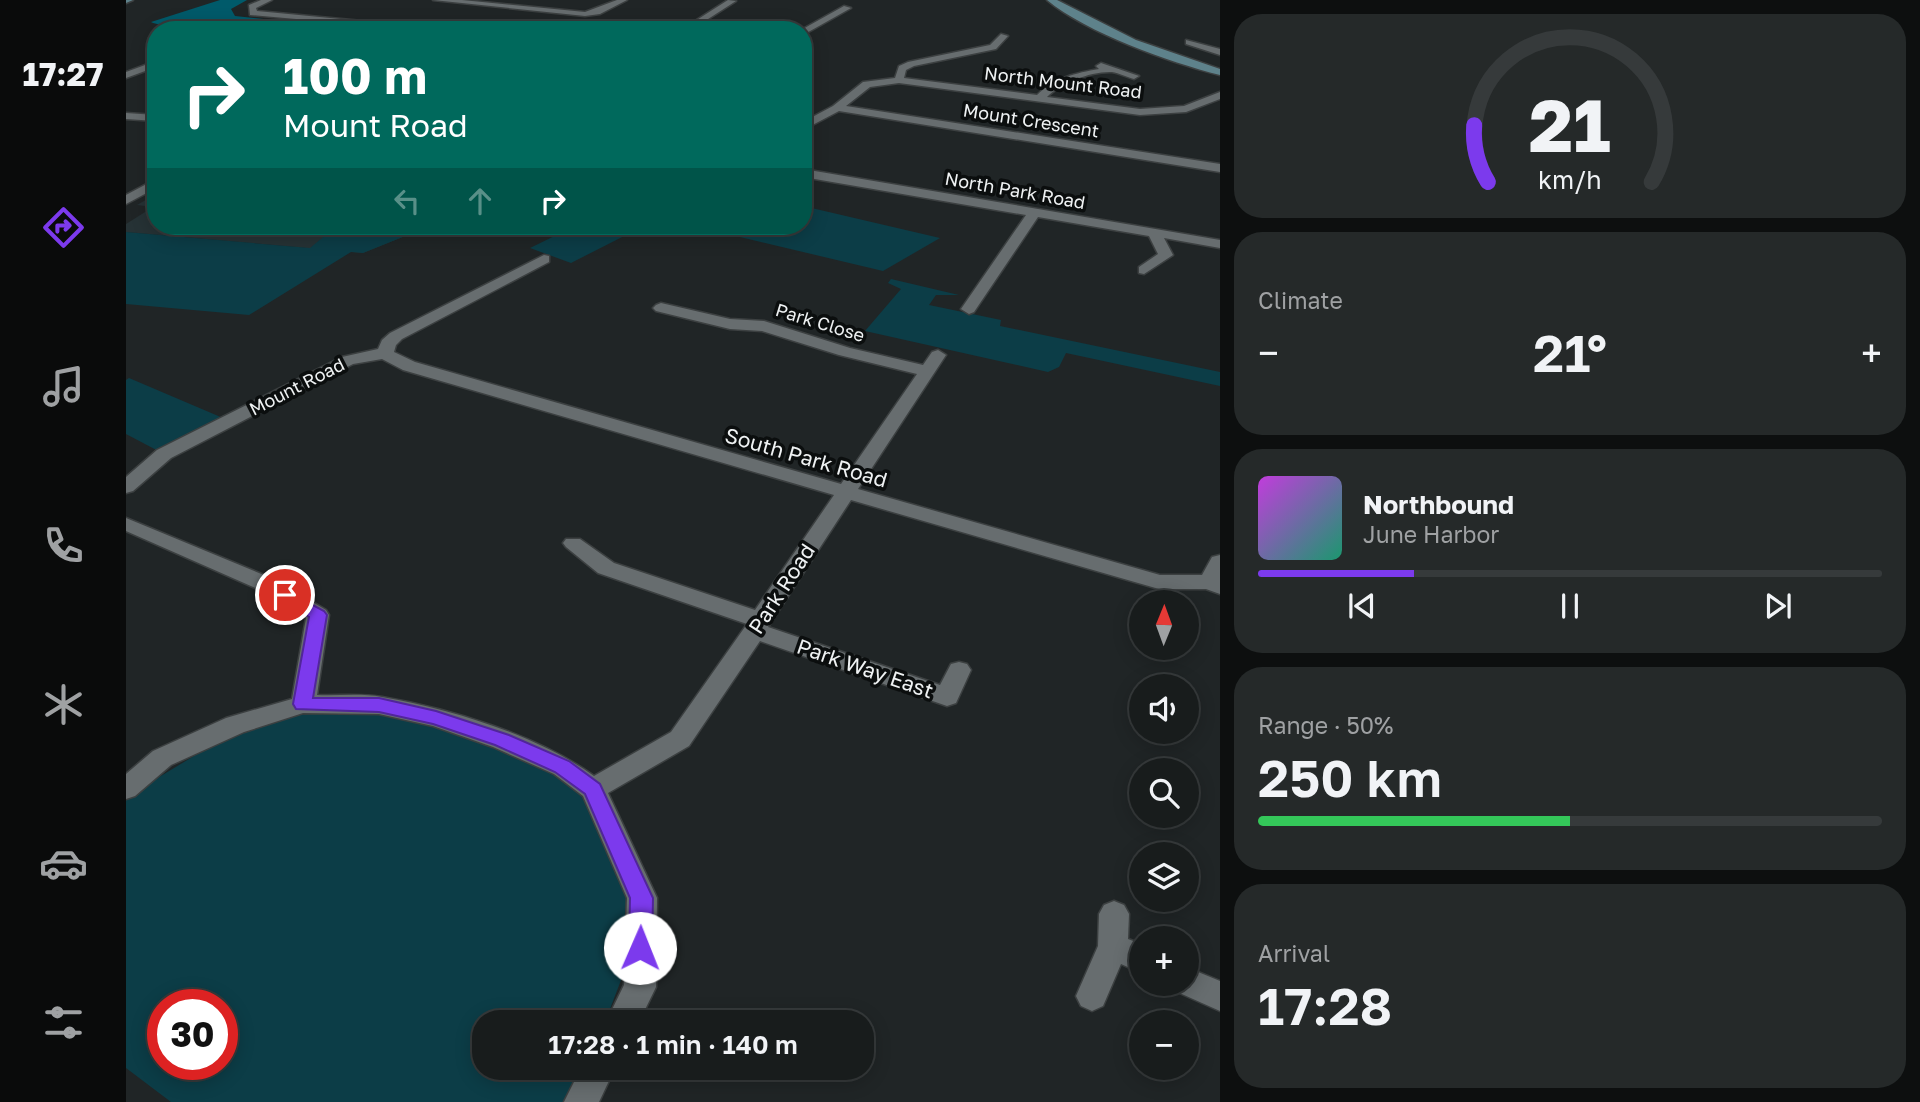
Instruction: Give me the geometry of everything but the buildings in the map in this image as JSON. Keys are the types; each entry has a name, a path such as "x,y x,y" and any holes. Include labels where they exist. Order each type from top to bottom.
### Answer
{"main road":[{"path":"1051,0 1102,29 1149,51 1220,72"}],"street":[{"path":"268,0 252,7 253,13 347,21"},
{"path":"437,0 584,14 597,12 623,0"},
{"path":"700,21 732,1"},
{"path":"812,27 846,8"},
{"path":"577,21 584,14"},
{"path":"812,122 837,108 867,84 899,80 902,68 993,47 1004,36"},
{"path":"1189,42 1220,52"},
{"path":"1206,47 1220,46"},
{"path":"1099,65 1134,76"},
{"path":"126,75 147,67"},
{"path":"1041,97 1058,83 1080,75 1112,69"},
{"name":"North Mount Road","path":"899,80 1140,112 1186,109 1218,98"},
{"name":"Mount Crescent","path":"837,108 1220,168"},
{"path":"126,116 147,117"},
{"name":"North Park Road","path":"812,175 1220,244"},
{"path":"126,200 147,188"},
{"path":"969,309 1035,212"},
{"path":"1144,270 1166,255 1154,233"},
{"path":"385,353 388,343 396,336 544,259"},
{"name":"Park Close","path":"662,308 730,324 764,326 845,352 932,363"},
{"name":"Mount Road","path":"126,487 164,454 348,360 385,353"},
{"name":"South Park Road","path":"385,353 409,366 1160,582 1214,585"},
{"name":"Park Road","path":"593,789 680,739 932,363"},
{"path":"126,524 268,585 318,615 303,704"},
{"path":"573,543 606,568 758,626"},
{"path":"1214,585 1220,562"},
{"name":"Park Way East","path":"758,626 947,698 958,670"},
{"path":"126,789 162,758 235,725 303,704 379,705 436,718 502,740 562,767 593,789 642,898 640,987 628,1010"},
{"path":"1092,996 1113,947 1114,914"},
{"path":"1113,947 1129,954"},
{"path":"1199,987 1220,996"}],"shaded area":[{"path":"220,0 247,0 231,9 235,16 282,21 154,21"},
{"path":"147,199 147,206 137,205"},
{"path":"812,208 940,238 883,271 731,235 812,235"},
{"path":"147,211 147,234 126,232 126,224"},
{"path":"126,232 310,248 326,235 408,235 363,253 351,252 249,315 126,304"},
{"path":"160,235 408,235 363,253"},
{"path":"557,235 626,235 571,263 530,248"},
{"path":"891,279 959,295 936,295 929,305 1001,320 1000,326 1220,372 1220,386 1066,353 1059,367 1048,372 865,331 901,289 888,283"},
{"path":"129,378 230,421 164,454 126,434 126,380"},
{"path":"392,708 576,776 641,928 610,1010 472,1010 472,1080 582,1080 574,1102 171,1102 126,1068 126,797 257,718"}],"route":[{"path":"285,595 318,615 303,704 379,705 436,718 502,740 562,767 593,789 642,898 640,948"}]}
